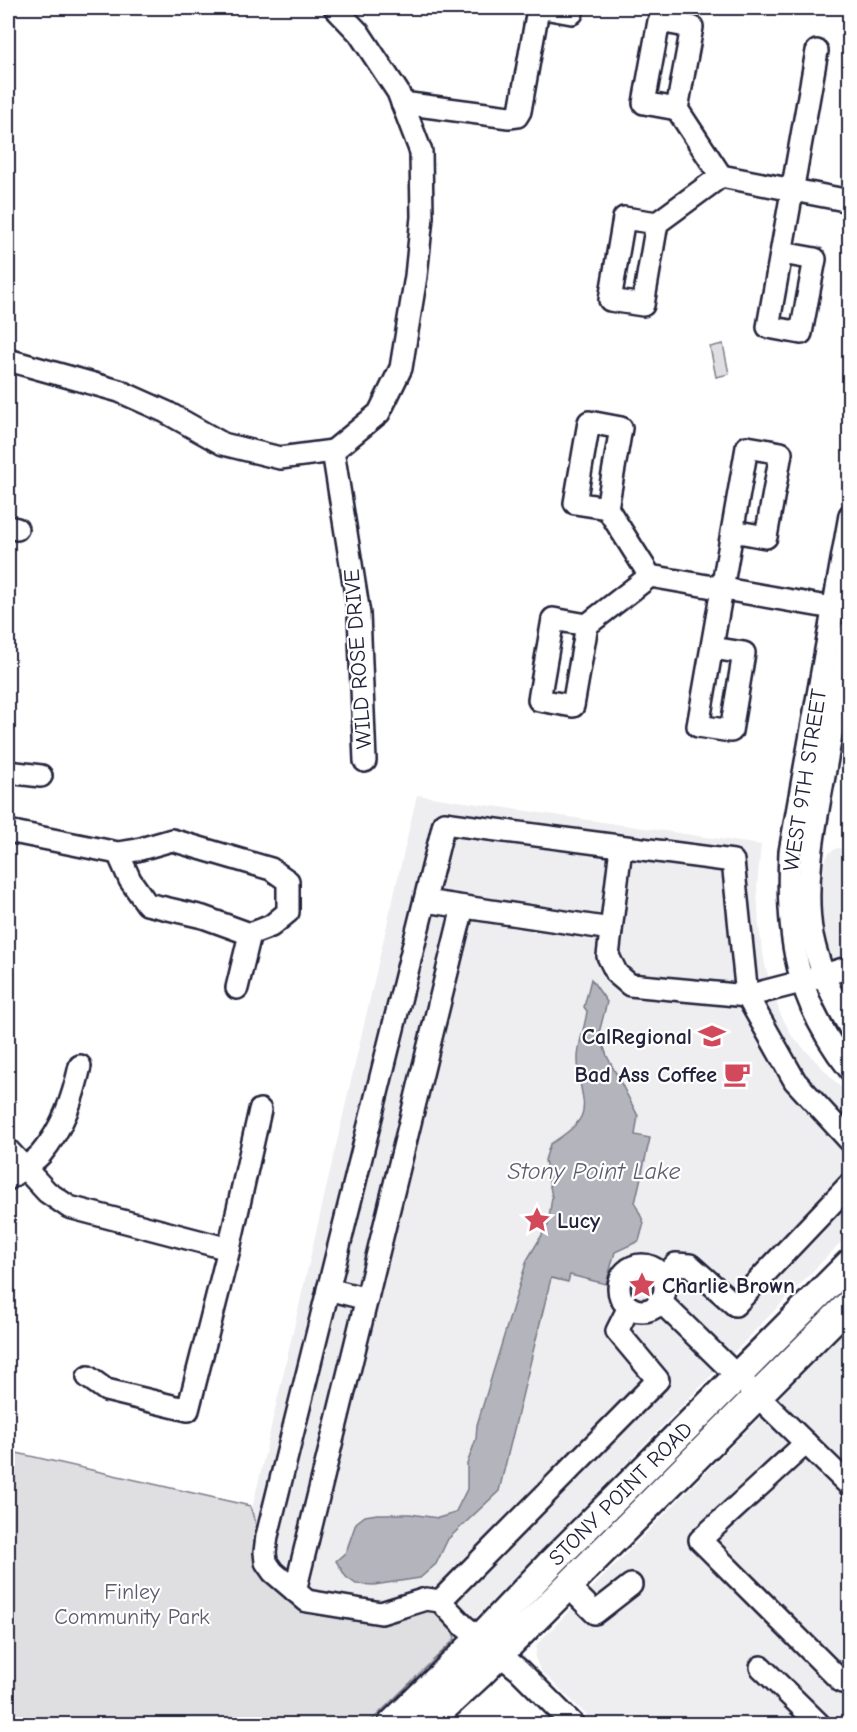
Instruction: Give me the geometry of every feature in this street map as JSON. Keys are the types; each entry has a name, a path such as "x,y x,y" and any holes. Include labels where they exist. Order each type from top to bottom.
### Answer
{"main road":[{"name":"STONY POINT ROAD","path":"426,1725 491,1646 549,1565 849,1263"},
{"name":"STONY POINT ROAD","path":"392,1725 567,1585 849,1303"}],"street":[{"path":"8,360 119,391 166,412 223,444 280,458 333,451 379,413 401,368 416,276 422,217 421,153 398,92 359,33 335,8"},
{"path":"402,103 439,106 509,117 517,116 520,111 537,15 544,8 572,13"},
{"path":"782,253 815,259 801,333 768,327 817,51"},
{"path":"677,109 721,176 849,201"},
{"path":"657,223 721,176"},
{"path":"712,648 747,447 781,453 766,537 733,531"},
{"name":"WILD ROSE DRIVE","path":"333,451 359,614 365,761"},
{"path":"607,508 650,576 841,609"},
{"name":"WEST 9TH STREET","path":"849,515 841,609 840,654 814,829 810,891 812,933 822,976 849,1028"},
{"path":"587,625 650,576"},
{"name":"WEST 9TH STREET","path":"849,631 840,654 790,852 788,890 790,926 801,982 823,1033 849,1070"},
{"path":"8,772 41,776"},
{"path":"573,1725 491,1646 464,1626 440,1601 426,1599 381,1612 307,1601 273,1572 266,1562 265,1552 328,1289 444,823 733,861 747,996 795,1081 849,1141"},
{"path":"8,831 118,853 172,840 271,869 288,881 288,912 271,927 250,934 203,917 147,904 130,880 118,853"},
{"path":"621,847 608,956 617,974 630,985 660,990 747,996 849,967"},
{"path":"425,901 611,929"},
{"path":"295,1591 463,907"},
{"path":"237,988 250,934"},
{"path":"16,1173 40,1155 62,1124 73,1096 80,1066"},
{"path":"88,1377 106,1390 188,1410 229,1249 260,1110"},
{"path":"8,1149 16,1173 69,1207 229,1249"},
{"path":"663,1278 676,1264 690,1265 735,1305 849,1184"},
{"path":"638,1265 652,1267 663,1278 665,1292 660,1301 651,1309 644,1311 629,1307 620,1294 621,1279 625,1272 638,1265"},
{"path":"328,1289 367,1299"},
{"path":"660,1301 849,1486"},
{"path":"440,1601 658,1380 617,1331 629,1307"},
{"path":"806,1443 700,1539 847,1682"},
{"path":"567,1585 595,1613 631,1585"},
{"path":"760,1667 819,1725"}],"shaded area":[{"path":"417,795 761,845 757,887 759,927 765,965 780,1013 792,1036 849,1096 849,1234 455,1639 453,1632 432,1610 427,1609 405,1618 366,1622 343,1619 315,1611 274,1583 250,1506 253,1505"},
{"path":"837,848 849,849 849,999 832,961 823,926 821,900 825,861 829,853"},
{"path":"849,1327 849,1724 596,1724 541,1671 535,1658 537,1644"}],"green space":[{"path":"723,344 729,374 716,377 710,347"},
{"name":"Finley Community Park","path":"8,1451 250,1506 274,1583 315,1611 343,1619 366,1622 390,1621 427,1609 432,1610 453,1632 455,1639 368,1724 8,1724"}],"water":[{"name":"Stony Point Lake","path":"591,979 607,1002 599,1033 607,1056 638,1116 635,1135 650,1138 635,1203 644,1223 639,1241 615,1252 606,1284 570,1275 568,1282 551,1278 499,1491 448,1539 436,1564 420,1578 374,1585 356,1584 346,1577 336,1561 346,1552 356,1523 365,1516 377,1514 410,1514 438,1518 455,1513 467,1489 467,1464 476,1439 477,1425 527,1260 548,1225 552,1197 545,1160 550,1144 577,1124 582,1115 584,1106 578,1057 587,1011 584,1007"}],"place":[{"name":"CalRegional","path":"712,1036"},
{"name":"Bad Ass Coffee","path":"737,1074"},
{"name":"Lucy","path":"537,1220"},
{"name":"Charlie Brown","path":"642,1285"}]}
